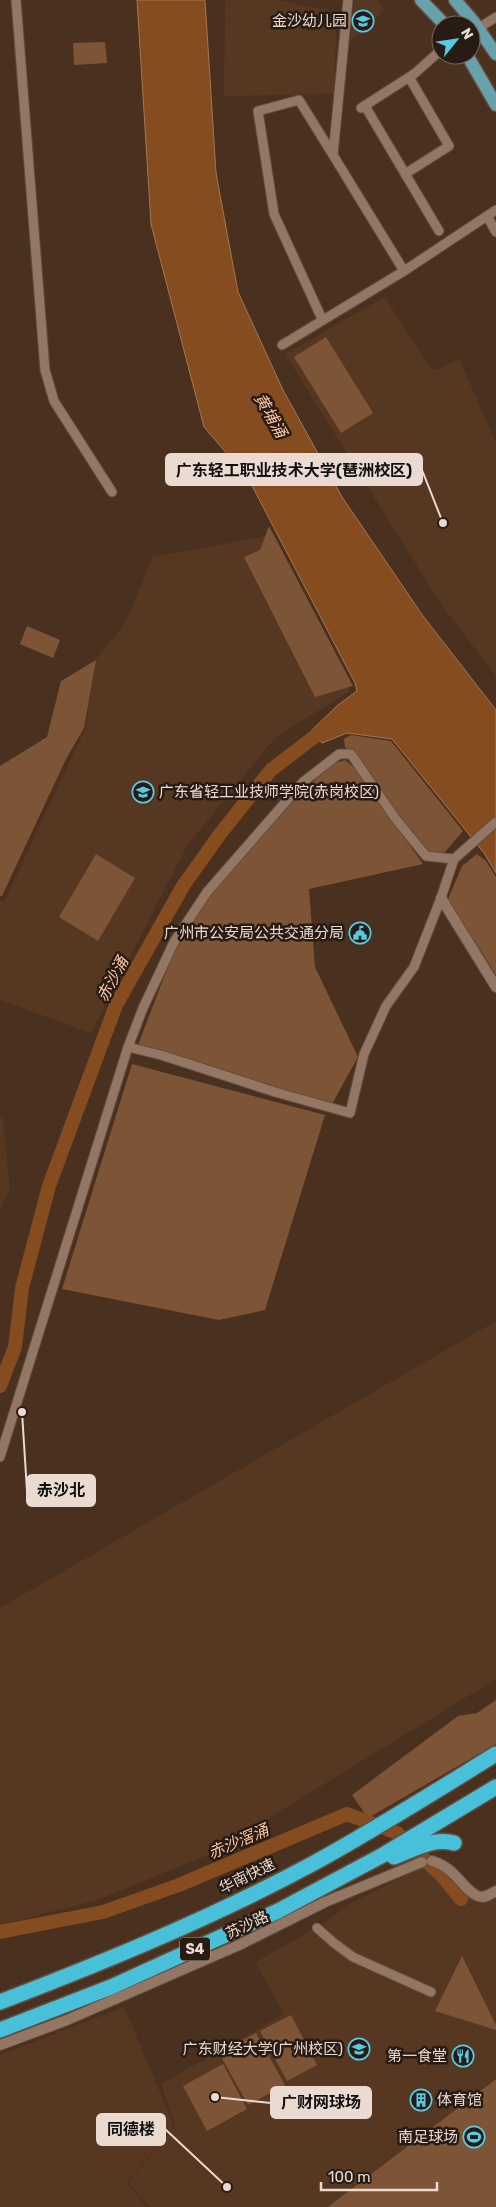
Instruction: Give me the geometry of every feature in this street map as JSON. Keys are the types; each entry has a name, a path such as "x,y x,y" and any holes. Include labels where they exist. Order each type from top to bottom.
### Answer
{"highway":[{"name":"华南快速","path":"0,2000 29,1991 111,1958 214,1912 312,1864 369,1832 496,1754"},
{"name":"S4","path":"0,2030 111,1987 310,1895 385,1857 496,1787"},
{"path":"385,1857 430,1843 449,1842"}],"main road":[{"path":"421,0 435,15"},
{"path":"455,0 468,15"},
{"path":"481,31 496,54"},
{"path":"473,65 496,105"}],"street":[{"path":"16,0 45,370 54,401 112,492"},
{"path":"333,155 348,0"},
{"path":"481,27 496,17"},
{"path":"431,59 409,78 363,107 406,174 439,231"},
{"path":"406,174 449,146 409,78"},
{"path":"322,318 274,214 258,111 299,100 404,271"},
{"path":"282,344 322,318 404,271 496,210"},
{"path":"487,216 496,232"},
{"path":"0,1457 128,1047 143,1008 174,942 207,892 303,782 339,754 351,754 395,818 426,856 454,859"},
{"path":"128,1047 143,1049 275,1092 350,1113 364,1054 386,1006 414,967 442,898 454,859 496,822"},
{"path":"442,898 496,987"},
{"name":"苏沙路","path":"0,2045 67,2020 239,1945 325,1902 427,1861 442,1864 454,1872 472,1893 479,1897 487,1896 496,1891"},
{"path":"317,1928 353,1957 431,1992"}],"shaded area":[{"path":"225,0 276,0 337,12 334,94 224,96"},
{"name":"金沙幼儿园","path":"354,0 379,0 384,11 350,42"},
{"path":"105,42 107,63 74,65 73,43"},
{"path":"385,297 430,368 437,370 459,358 496,443 496,676 440,603 285,354"},
{"path":"326,337 373,413 341,433 294,357"},
{"path":"269,526 353,686 315,697 244,557 260,550"},
{"name":"广东省轻工业技师学院(赤岗校区)","path":"267,536 350,691 275,738 187,846 91,1033 0,1000 0,901 4,902 85,729 96,659 124,625 153,557"},
{"path":"27,626 60,640 53,658 20,644"},
{"path":"96,660 84,728 66,759 2,896 0,896 0,766 47,737 61,681"},
{"path":"351,735 391,741 463,831 445,852 428,855 397,818 355,755 345,747 344,739"},
{"path":"345,760 356,769 423,864 309,889 315,967 358,1057 332,1104 138,1045 175,948 208,897 300,794 332,764"},
{"path":"96,854 135,878 98,941 59,917"},
{"path":"477,854 486,861 496,877 496,975 448,899 462,866"},
{"path":"132,1064 325,1115 265,1310 219,1320 62,1289"},
{"path":"0,1117 3,1118 10,1190 0,1210"},
{"path":"496,1321 496,1679 210,1854 97,1900 0,1925 0,1608"},
{"path":"496,1700 496,1744 368,1818 352,1795 458,1716 477,1713"},
{"name":"广东财经大学(广州校区)","path":"426,1865 444,1869 470,1897 496,1895 496,2207 149,2207 128,2183 175,2125 161,2084 284,2014 255,1962 321,1925 351,1903"},
{"path":"462,1956 496,2025 496,2030 435,2011"},
{"path":"124,2007 174,2125 127,2183 147,2207 0,2207 0,2055"},
{"path":"291,2015 317,2065 287,2081 260,2031"},
{"path":"256,2033 285,2085 248,2105 219,2053"},
{"path":"223,2064 247,2109 207,2131 183,2086"},
{"path":"496,2079 496,2207 328,2207"}],"water":[{"name":"黄埔涌","path":"137,0 205,0 216,173 238,292 283,390 342,497 423,616 496,710 496,873 484,853 392,739 347,733 322,743 311,731 338,705 357,691 355,683 248,478 204,427 151,224"}],"waterway":[{"name":"赤沙涌","path":"0,1386 15,1347 22,1288 49,1186 116,1005 183,886 220,834 271,770 331,724"},
{"name":"赤沙滘涌","path":"0,1932 103,1912 179,1885 347,1814 397,1833 443,1877 461,1899"}],"place":[{"name":"金沙幼儿园","path":"363,21"},
{"name":"广东轻工职业技术大学(琶洲校区)","path":"443,523"},
{"name":"广东省轻工业技师学院(赤岗校区)","path":"143,792"},
{"name":"广州市公安局公共交通分局","path":"360,933"},
{"name":"赤沙北","path":"22,1412"},
{"name":"广东财经大学(广州校区)","path":"359,2049"},
{"name":"第一食堂","path":"463,2056"},
{"name":"广财网球场","path":"215,2097"},
{"name":"体育馆","path":"421,2100"},
{"name":"南足球场","path":"474,2137"},
{"name":"同德楼","path":"227,2187"}]}
